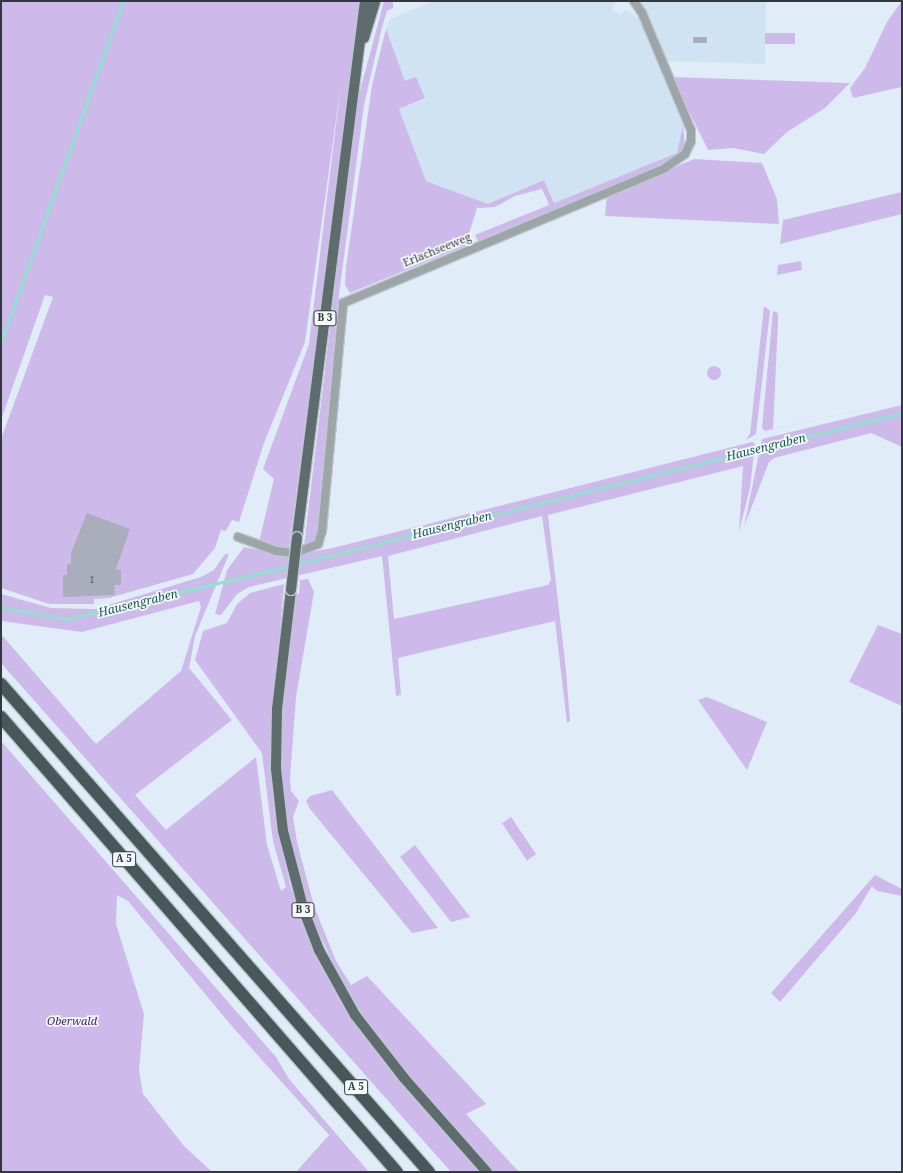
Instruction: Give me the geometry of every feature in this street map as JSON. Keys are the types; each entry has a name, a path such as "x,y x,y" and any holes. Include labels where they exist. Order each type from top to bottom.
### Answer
{"highway":[{"name":"A 5","path":"1,684 429,1172"},
{"name":"A 5","path":"1,717 397,1172"}],"main road":[{"name":"B 3","path":"365,1 297,537 277,709 276,769 283,831 304,911 322,955 359,1020 404,1078 487,1172"},
{"name":"B 3","path":"359,52 375,1"}],"street":[{"name":"Erlachseeweg","path":"238,537 276,551 295,552 318,544 322,531 343,302 665,168 685,154 691,141 691,130 634,1"}],"shaded area":[{"path":"434,1 616,1 612,9 620,15 626,9 639,19 683,125 677,153 554,203 544,180 488,204 426,181 399,109 425,99 405,81 386,29 390,19"},
{"path":"640,1 766,1 765,64 665,61"}],"green space":[{"path":"1,1 360,1 289,550 259,542 274,479 263,469 309,344 341,84 305,342 264,443 239,522 232,520 226,531 221,530 215,548 193,574 109,598 94,599 94,604 49,604 1,588 1,439 53,297 45,295 1,420"},
{"path":"384,1 393,1 393,8 387,11 382,27 364,105 337,310 319,532 312,542 304,546 357,102"},
{"path":"902,1 902,87 853,98 850,88 865,68 888,20"},
{"path":"386,29 405,81 416,77 425,98 399,109 426,181 488,204 544,180 554,203 677,153 683,125 685,147 666,163 478,241 475,235 549,205 542,189 515,196 495,207 477,208 465,246 350,293 345,285 346,267 372,85"},
{"path":"765,33 795,33 795,44 765,44"},
{"path":"672,77 850,83 825,108 787,132 764,154 733,148 708,150"},
{"path":"694,159 762,163 777,199 779,224 605,216 607,196"},
{"path":"902,192 902,214 780,244 783,220"},
{"path":"801,261 802,270 777,275 778,265"},
{"path":"764,306 770,311 756,434 746,440 750,434"},
{"path":"773,311 778,313 778,322 773,429 902,401 765,431 762,428"},
{"path":"711,366 717,366 721,370 721,376 717,380 711,380 707,376 707,370"},
{"path":"902,405 902,447 871,433 774,458 769,462 744,527 762,439"},
{"path":"752,442 755,444 750,488 739,532 743,466 548,515 566,670 570,721 567,723 555,621 398,658 401,695 396,696 382,556 249,587 237,594 221,615 215,614 227,570 244,547 288,556 333,548","holes":["542,516 551,580 548,585 394,619 388,556"]},
{"path":"225,554 229,554 195,636 189,668 232,720 135,795 166,830 256,757 267,845 281,891 286,887 273,841 262,753 195,660 203,631 227,623 237,604 250,593 284,584 270,755 275,818 290,885 299,910 362,1033 481,1172 451,1172 1,663 1,634 96,744 181,671 201,607 199,601 82,632 1,621 1,594 51,608 95,609 201,577 214,570"},
{"path":"308,579 314,592 296,697 290,778 291,791 299,801 293,817 297,842 314,906 336,961 351,985 367,976 486,1104 466,1114 519,1172 493,1172 407,1075 349,996 309,912 287,826 281,768 282,700 295,594 299,594 300,580"},
{"path":"878,625 902,634 902,706 849,682"},
{"path":"707,697 767,722 747,770 698,700"},
{"name":"Oberwald","path":"1,741 276,1057 289,1079 369,1172 296,1172 329,1135 230,1024 128,901 117,895 116,924 144,1014 139,1070 143,1094 184,1146 212,1172 1,1172"},
{"path":"332,790 438,928 412,933 310,809 306,801 310,796"},
{"path":"511,817 536,854 527,860 502,823"},
{"path":"415,845 470,917 451,922 400,857"},
{"path":"875,875 902,889 902,896 877,891 872,886 856,913 780,1002 771,993"}],"building":[{"path":"693,37 707,37 707,43 693,43"},
{"path":"87,513 130,529 116,569 121,570 121,585 114,585 115,595 63,597 63,575 67,575 67,564 71,564 71,553"}],"waterway":[{"path":"1,342 123,1"},
{"name":"Hausengraben","path":"297,564 902,413"},
{"name":"Hausengraben","path":"1,607 66,619 290,566"}]}
